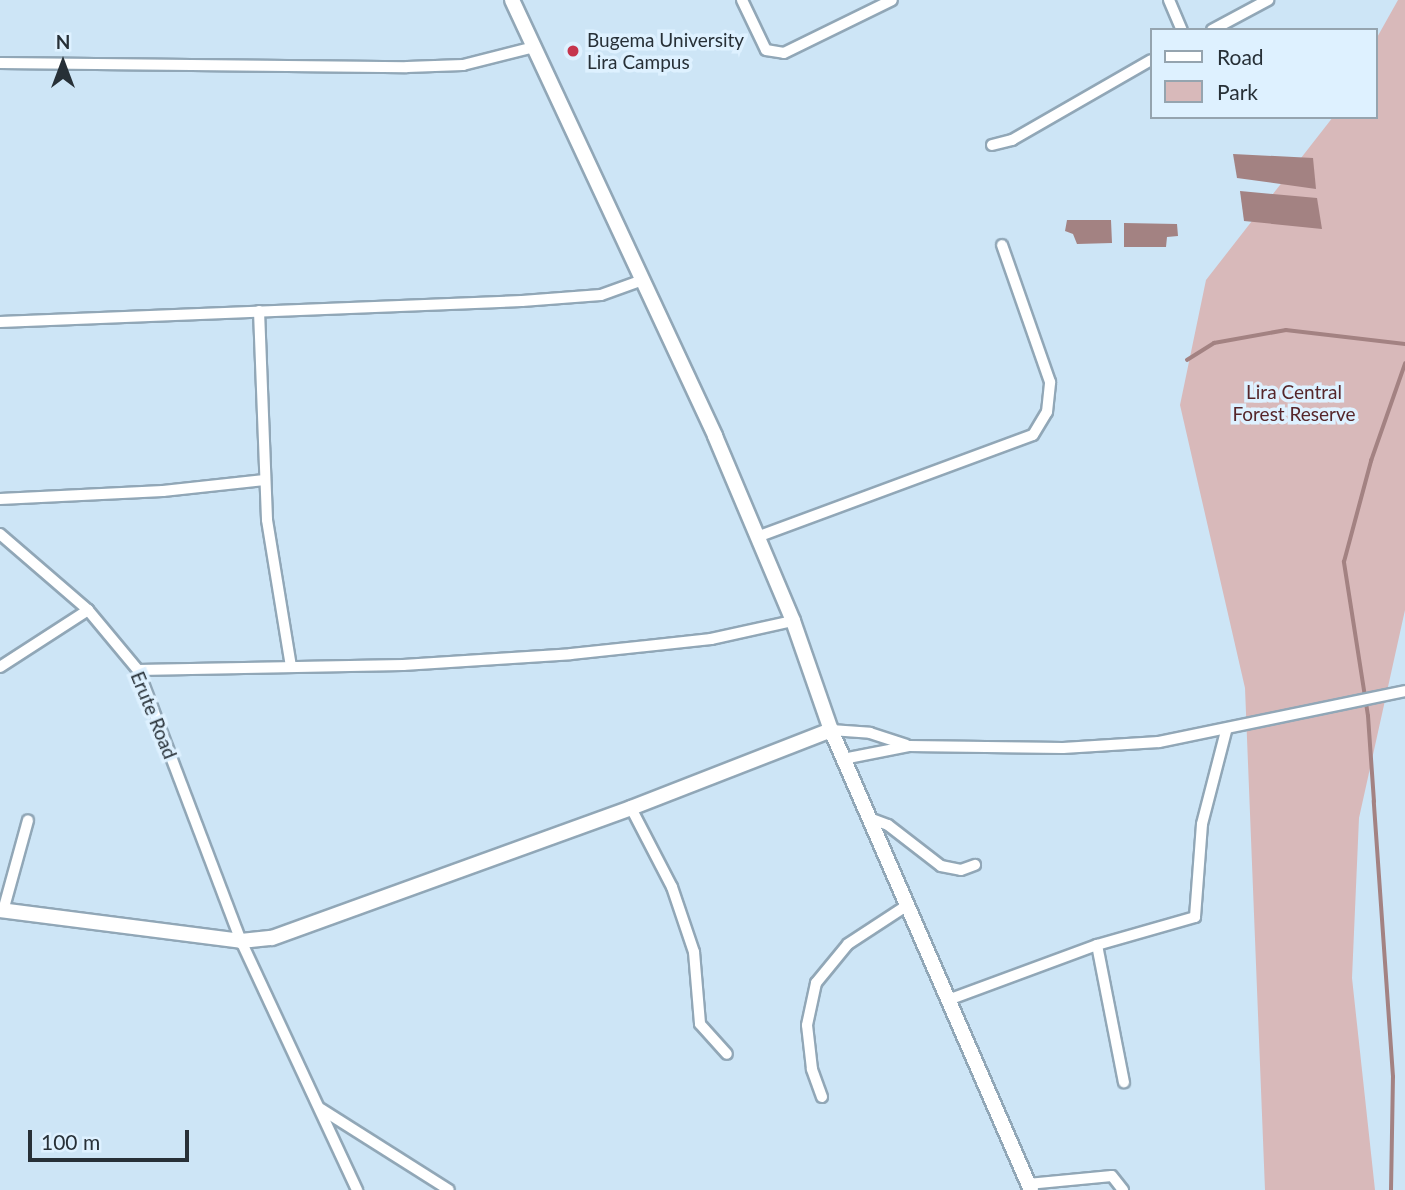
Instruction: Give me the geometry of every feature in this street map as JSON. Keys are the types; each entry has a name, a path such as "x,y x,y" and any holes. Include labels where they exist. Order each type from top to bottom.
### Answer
{"street":[{"path":"512,0 643,280 757,537 793,621 843,759 1029,1187 1112,1176 1123,1190"},
{"path":"742,0 766,50 785,53 892,0"},
{"path":"1169,0 1181,28"},
{"path":"1216,28 1268,0"},
{"path":"0,63 407,67 463,65 534,47"},
{"path":"992,145 1053,117 1150,61"},
{"path":"757,537 1033,435 1047,412 1050,382 1002,245"},
{"path":"0,322 601,295 643,280"},
{"path":"258,311 264,480 291,666"},
{"path":"0,499 176,491 264,480"},
{"name":"Erute Road","path":"0,534 88,610 138,670 241,941 357,1190"},
{"path":"0,667 88,610"},
{"path":"138,670 403,665 628,650 710,639 793,621"},
{"path":"843,759 909,746 1097,747 1226,731 1405,691"},
{"path":"28,820 1,911 241,941 272,938 631,808 831,730 870,733 909,746"},
{"path":"948,1000 1097,945 1195,917 1202,824 1226,731"},
{"path":"631,808 672,887 694,952 700,1024 727,1054"},
{"path":"869,818 879,820 941,866 961,870 975,865"},
{"path":"822,1097 812,1069 807,1025 816,983 848,944 906,906"},
{"path":"1097,945 1124,1082"},
{"path":"319,1107 449,1190"}],"green space":[{"name":"Lira Central Forest Reserve","path":"1398,0 1405,0 1405,610 1359,818 1352,978 1375,1190 1265,1190 1245,688 1180,405 1206,280 1331,119 1377,119 1377,37"}],"shaded area":[{"path":"1233,154 1313,158 1316,189 1237,178"},
{"path":"1240,191 1317,198 1322,229 1244,221"},
{"path":"1067,220 1111,220 1112,243 1077,244 1073,234 1065,231"},
{"path":"1124,223 1177,224 1178,236 1167,237 1166,247 1124,247"}],"waterway":[{"path":"1187,360 1214,343 1286,330 1405,344"},
{"path":"1391,1190 1393,1077 1368,716 1344,562 1371,461 1405,364"}],"place":[{"name":"Bugema University Lira Campus","path":"573,51"}]}
